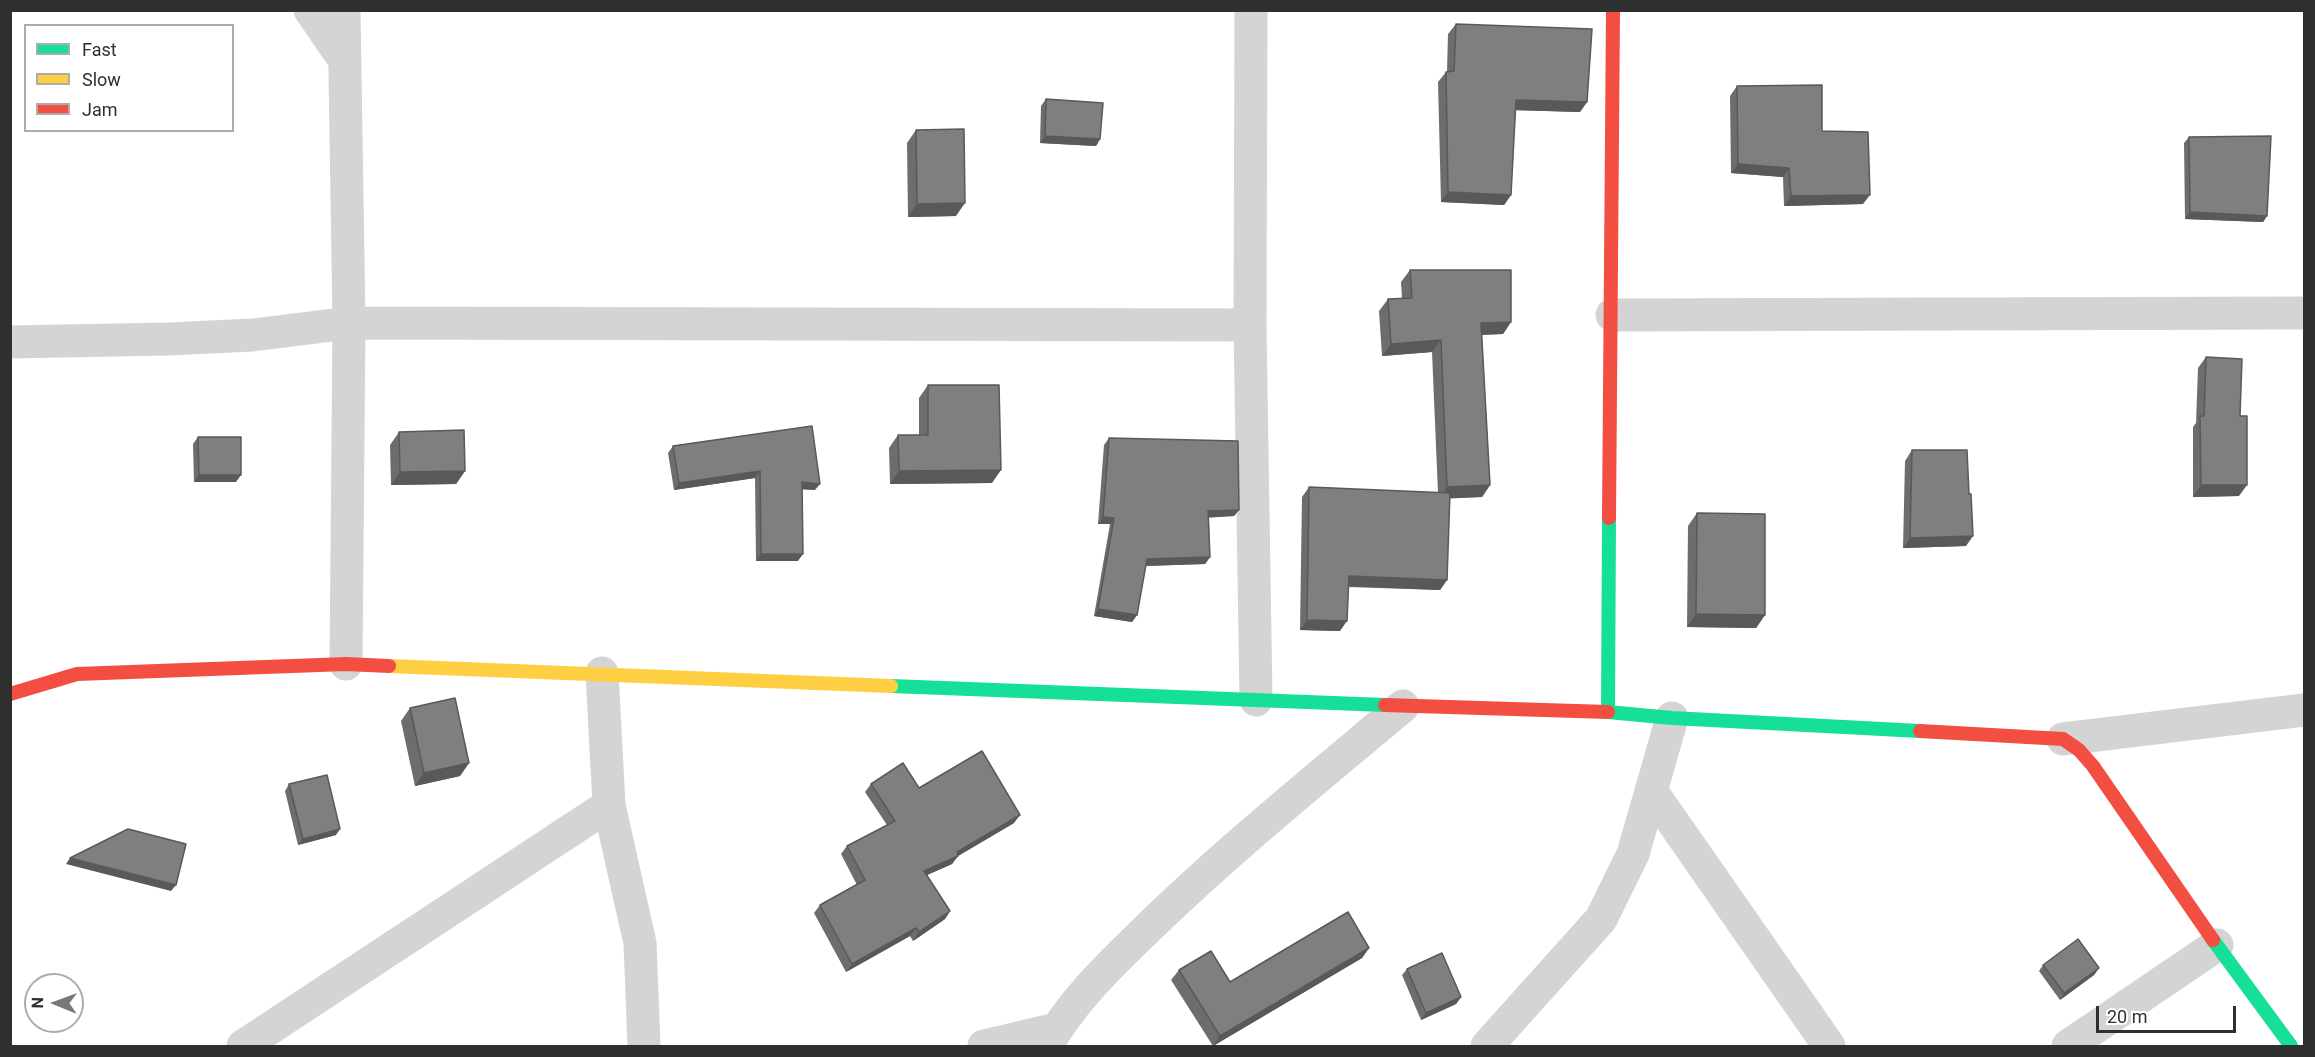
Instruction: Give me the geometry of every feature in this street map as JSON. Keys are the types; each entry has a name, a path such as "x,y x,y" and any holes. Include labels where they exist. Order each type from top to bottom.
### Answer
{"street":[{"path":"310,10 345,61"},
{"path":"344,10 349,323 346,664"},
{"path":"1251,10 1250,325 1256,700"},
{"path":"1608,712 1613,10"},
{"path":"1612,315 2304,313"},
{"path":"10,342 168,339 253,334 349,323 1250,325"},
{"path":"10,694 76,674 346,664 1608,712 1672,718 2063,739 2304,710"},
{"path":"602,673 609,805 640,943 644,1047"},
{"path":"984,1047 1052,1038 1107,969 1196,882 1403,706"},
{"path":"1487,1047 1601,919 1633,854 1672,718"},
{"path":"2063,739 2079,750 2093,766 2291,1047"},
{"path":"1652,792 1829,1047"},
{"path":"243,1047 609,805"},
{"path":"2068,1047 2217,945"}],"building":[{"path":"1456,24 1592,29 1587,102 1516,100 1511,195 1448,192 1446,72 1454,71"},
{"path":"1822,85 1822,131 1868,132 1870,195 1791,196 1789,168 1738,164 1737,86"},
{"path":"1046,99 1103,103 1100,139 1045,136"},
{"path":"964,129 965,203 917,204 916,130"},
{"path":"2271,136 2267,216 2190,212 2189,137"},
{"path":"1410,270 1511,270 1511,322 1481,323 1490,485 1447,487 1441,340 1391,344 1388,299 1412,298"},
{"path":"2206,357 2242,359 2240,416 2247,416 2247,485 2201,485 2200,416 2204,416"},
{"path":"928,385 999,385 1001,470 899,471 898,435 928,435"},
{"path":"812,426 820,484 802,482 803,554 761,554 760,471 679,483 673,446"},
{"path":"464,430 465,471 400,472 399,432"},
{"path":"198,437 241,437 241,475 199,475"},
{"path":"1109,438 1238,441 1239,510 1208,511 1210,557 1147,559 1137,615 1098,609 1114,518 1103,517"},
{"path":"1912,450 1967,450 1973,536 1910,538"},
{"path":"1309,487 1450,493 1447,580 1349,576 1347,621 1307,620"},
{"path":"1697,513 1765,514 1765,615 1696,614"},
{"path":"455,698 469,763 424,773 410,708"},
{"path":"982,751 1020,815 957,852 958,856 924,871 950,911 919,932 916,928 852,964 820,905 865,880 847,846 895,821 871,784 903,763 919,788"},
{"path":"327,775 340,829 303,839 289,784"},
{"path":"128,829 186,844 176,885 70,858"},
{"path":"1348,912 1369,948 1220,1036 1179,970 1211,951 1230,982"},
{"path":"2078,939 2099,968 2064,993 2043,965"},
{"path":"1442,953 1461,997 1426,1013 1407,969"}],"traffic: fast":[{"path":"1609,518 1608,712 1672,718 1920,731"},
{"path":"891,686 1385,705"},
{"path":"2213,940 2291,1046"}],"traffic: slow":[{"path":"389,666 891,686"}],"traffic: jam":[{"path":"1609,518 1613,10"},
{"path":"10,694 77,674 346,664 389,666"},
{"path":"1385,705 1608,712"},
{"path":"1920,731 2063,739 2079,750 2093,766 2213,940"}]}
